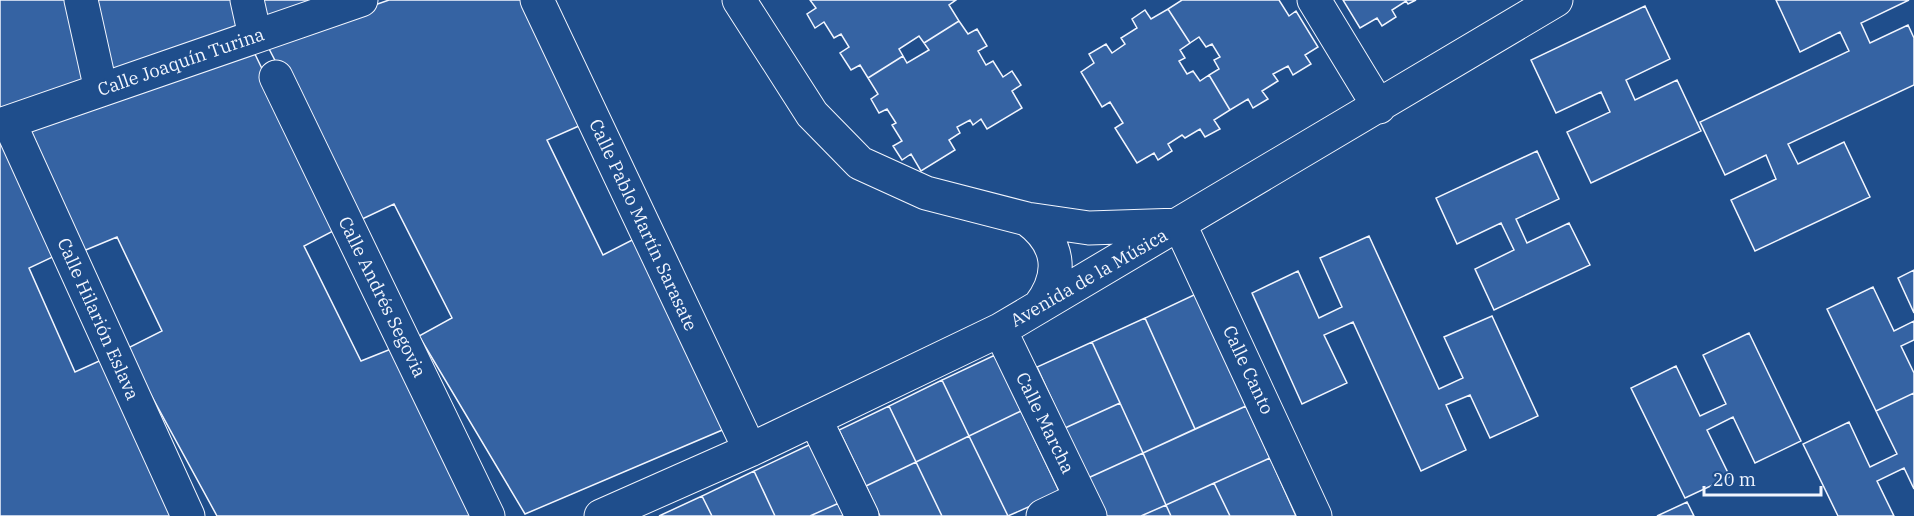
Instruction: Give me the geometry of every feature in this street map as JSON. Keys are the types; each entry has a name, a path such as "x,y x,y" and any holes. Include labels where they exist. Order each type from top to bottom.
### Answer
{"street":[{"path":"81,0 101,90"},
{"path":"247,0 255,36"},
{"name":"Calle Joaquín Turina","path":"4,123 361,0"},
{"name":"Calle Pablo Martín Sarasate","path":"537,0 750,450"},
{"path":"739,0 812,114 860,164 926,193 1027,219 1089,228 1180,225"},
{"path":"1314,0 1379,107"},
{"name":"Avenida de la Música","path":"601,516 750,450 1000,330 1556,0"},
{"name":"Calle Andrés Segovia","path":"276,78 488,516"},
{"name":"Calle Hilarión Eslava","path":"4,123 188,516"},
{"path":"1027,219 1041,229 1051,243 1055,260 1055,277 1050,293 1039,307"},
{"name":"Calle Canto","path":"1180,225 1315,516"},
{"name":"Calle Marcha","path":"1000,330 1085,507"},
{"path":"815,419 862,516"},
{"path":"1043,516 1085,507"}],"building":[{"path":"0,0 69,0 87,78 0,111"},
{"path":"88,0 237,0 244,33 105,79"},
{"path":"255,0 327,0 260,24"},
{"path":"389,0 523,0 581,125 547,140 603,255 638,237 727,428 525,514 419,336 452,318 394,204 358,221 266,43"},
{"path":"810,0 956,0 949,5 959,21 924,43 919,36 899,49 903,56 868,78 860,65 851,70 840,53 849,47 841,34 834,38 824,22 815,28 807,14 816,8"},
{"path":"1182,0 1279,0 1289,16 1296,11 1318,47 1305,55 1311,64 1293,75 1288,66 1273,74 1278,81 1262,91 1268,99 1253,108 1248,99 1230,110 1209,75 1219,69 1214,60 1220,57 1212,44 1206,47 1199,37 1190,43 1168,9"},
{"path":"1343,0 1416,0 1408,4 1406,1 1392,10 1396,17 1382,26 1377,18 1360,28"},
{"path":"1776,0 1909,0 1861,23 1870,43 1908,25 1914,38 1914,85 1788,144 1798,164 1844,142 1870,197 1755,251 1731,200 1776,179 1766,155 1725,175 1700,122 1849,51 1840,32 1800,52"},
{"path":"1645,6 1670,59 1626,80 1635,100 1677,80 1701,131 1591,183 1567,132 1610,112 1601,92 1556,113 1531,60"},
{"path":"1168,9 1190,43 1180,50 1185,58 1179,61 1187,74 1193,71 1200,81 1209,75 1230,110 1214,120 1220,129 1205,137 1200,129 1185,138 1182,135 1168,144 1172,151 1158,160 1154,153 1137,163 1115,128 1123,123 1110,102 1102,107 1081,72 1094,63 1089,54 1106,44 1112,53 1125,44 1121,38 1137,28 1132,19 1145,10 1151,19"},
{"path":"959,21 968,34 977,29 987,46 978,51 986,65 993,61 1003,77 1012,71 1021,85 1012,91 1022,108 987,129 981,119 973,125 970,120 957,127 960,133 949,140 955,150 921,171 911,154 902,160 893,146 902,141 892,125 896,123 887,109 879,113 871,99 878,94 868,78 903,56 907,63 929,50 924,43"},
{"path":"252,48 339,228 304,246 361,361 401,345 475,516 217,516 126,349 162,331 117,237 81,252 19,124"},
{"path":"0,138 59,254 29,268 75,372 108,357 182,516 0,516"},
{"path":"1537,151 1559,199 1516,219 1527,243 1569,223 1590,265 1494,310 1475,269 1514,250 1501,223 1457,244 1436,198"},
{"path":"1369,236 1439,389 1463,378 1444,337 1492,316 1538,416 1490,438 1470,395 1446,405 1466,450 1421,471 1353,322 1324,335 1347,383 1302,404 1252,293 1298,271 1319,318 1342,307 1320,258"},
{"path":"1914,270 1914,313 1898,278"},
{"path":"1873,287 1894,331 1914,321 1914,340 1901,346 1914,373 1914,393 1876,411 1827,309"},
{"path":"1196,294 1246,406 1195,429 1145,318"},
{"path":"1145,318 1195,429 1143,453 1092,342"},
{"path":"1749,333 1801,441 1755,463 1733,417 1707,430 1730,477 1685,498 1631,388 1676,366 1700,416 1726,404 1703,355"},
{"path":"1092,342 1120,403 1065,428 1037,367"},
{"path":"995,355 1021,411 969,436 942,380"},
{"path":"942,380 969,436 916,462 889,406"},
{"path":"1914,393 1914,489 1904,468 1877,481 1894,516 1838,516 1803,444 1849,422 1870,467 1897,454 1876,411"},
{"path":"1120,403 1143,453 1088,478 1065,428"},
{"path":"889,406 916,462 866,486 839,430"},
{"path":"1246,406 1270,458 1166,505 1143,453"},
{"path":"1021,411 1060,493 1008,516 969,436"},
{"path":"969,436 1008,516 942,516 916,462"},
{"path":"811,444 839,503 810,516 775,516 754,471"},
{"path":"1143,453 1166,505 1141,516 1105,516 1088,478"},
{"path":"1270,458 1296,516 1230,516 1214,483"},
{"path":"916,462 942,516 880,516 866,486"},
{"path":"754,471 775,516 712,516 702,496"},
{"path":"1214,483 1230,516 1171,516 1166,505"},
{"path":"702,496 712,516 659,516"},
{"path":"1687,502 1694,516 1657,516"},
{"path":"839,503 845,516 810,516"},
{"path":"1166,505 1171,516 1141,516"}]}
